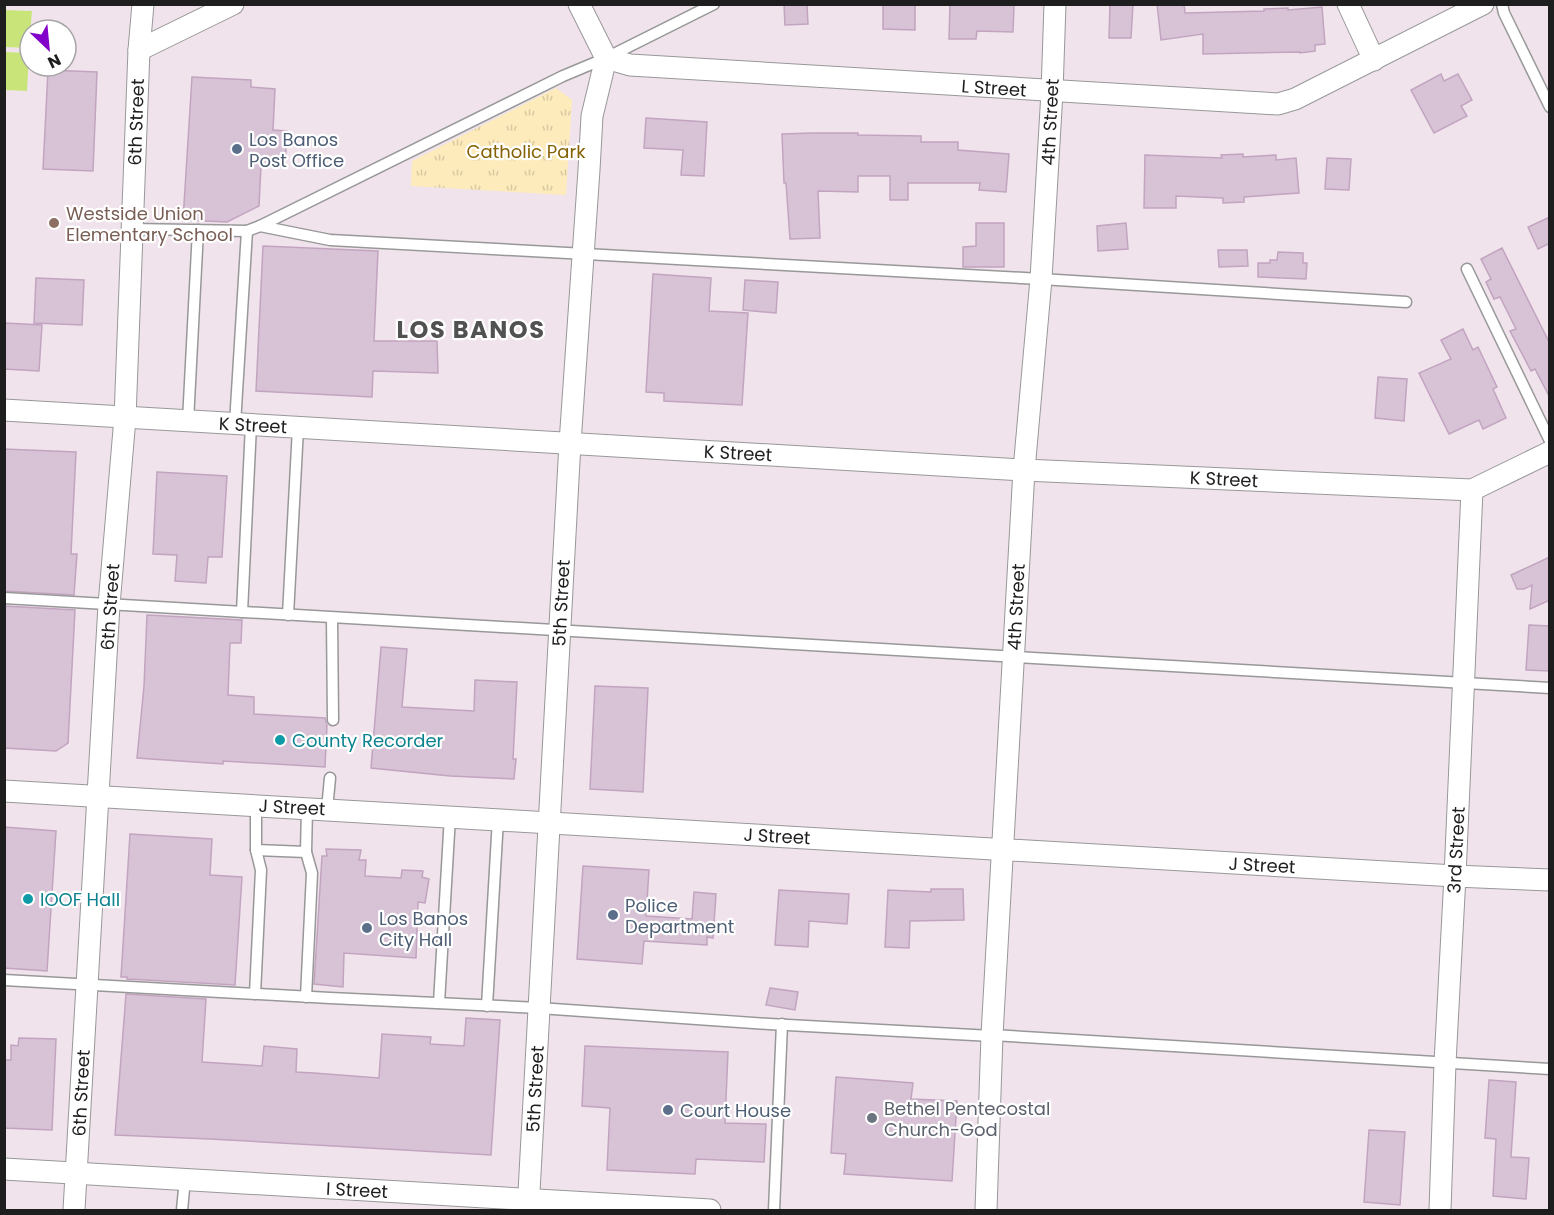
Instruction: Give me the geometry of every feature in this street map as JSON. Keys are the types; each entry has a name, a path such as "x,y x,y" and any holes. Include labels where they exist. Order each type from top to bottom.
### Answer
{"street":[{"name":"6th Street","path":"74,1210 109,605 125,417 139,50 143,4"},
{"path":"139,50 233,4"},
{"path":"579,4 606,58"},
{"name":"4th Street","path":"986,1210 1002,849 1024,470 1041,279 1055,4"},
{"path":"1348,4 1374,60"},
{"name":"L Street","path":"606,58 630,65 1278,104 1295,99 1483,4"},
{"name":"5th Street","path":"528,1205 570,443 592,116 606,58"},
{"name":"K Street","path":"4,410 1024,470 1473,490"},
{"path":"1473,490 1550,452"},
{"name":"3rd Street","path":"1440,1210 1473,490"},
{"name":"J Street","path":"4,791 1550,880"},
{"name":"I Street","path":"4,1169 185,1179 528,1205 710,1210"}],"lane":[{"path":"132,229 247,231 260,226 714,4"},
{"path":"1502,4 1550,107"},
{"path":"260,226 330,240 1041,279 1406,302"},
{"path":"188,422 198,230"},
{"path":"242,612 247,231"},
{"path":"1467,269 1550,441"},
{"path":"288,615 297,428"},
{"path":"4,598 1550,688"},
{"path":"332,618 333,720"},
{"path":"306,997 312,873 306,852 317,809 330,778"},
{"path":"255,994 261,870 256,850 256,806"},
{"path":"439,1003 450,816"},
{"path":"487,1006 498,819"},
{"path":"256,850 306,852"},
{"path":"4,980 539,1008 1550,1069"},
{"path":"774,1210 782,1024"},
{"path":"182,1210 185,1179"}],"green space":[{"path":"5,10 32,11 31,18 18,18 18,48 5,47"},
{"path":"5,52 18,53 18,78 28,78 27,91 5,90"},
{"name":"Catholic Park","path":"556,88 572,100 566,195 411,186 412,161"}],"building":[{"path":"784,4 807,4 808,24 785,25"},
{"path":"883,4 915,4 915,30 883,29"},
{"path":"950,4 1014,4 1013,32 977,31 976,39 949,39"},
{"path":"1110,4 1133,4 1131,38 1109,38"},
{"path":"1157,4 1184,4 1185,13 1322,7 1325,44 1315,45 1315,51 1300,53 1203,54 1203,34 1161,40"},
{"path":"78,71 97,72 93,171 43,169 48,78 78,78"},
{"path":"1441,74 1444,81 1458,74 1472,100 1461,106 1467,116 1434,133 1411,90"},
{"name":"Los Banos Post Office","path":"192,77 251,80 251,87 275,89 273,130 287,131 285,167 261,166 259,206 227,222 183,220"},
{"path":"646,118 707,122 704,176 681,175 683,150 644,148"},
{"path":"782,134 921,136 921,142 958,142 958,150 1009,154 1006,192 979,190 980,183 908,183 908,200 890,200 890,176 858,176 858,192 818,191 820,238 790,239"},
{"path":"1243,154 1243,157 1276,155 1276,160 1296,158 1299,193 1244,197 1244,202 1223,203 1223,198 1176,196 1176,208 1144,208 1145,155 1222,158 1221,155"},
{"path":"1327,158 1351,159 1349,190 1325,189"},
{"path":"1550,217 1550,243 1538,249 1528,227"},
{"path":"976,223 1004,223 1004,267 963,267 963,247 976,246"},
{"path":"1126,223 1128,249 1098,251 1097,226"},
{"path":"263,246 378,251 374,341 437,341 438,373 373,371 372,397 256,391"},
{"path":"1502,248 1550,344 1550,398 1535,369 1531,371 1510,331 1516,329 1500,297 1494,299 1486,282 1491,279 1481,259"},
{"path":"1218,250 1247,250 1248,266 1219,267"},
{"path":"1278,252 1303,253 1303,263 1307,263 1306,279 1258,277 1258,263 1270,263 1270,260 1277,260"},
{"path":"653,274 711,278 709,311 748,313 742,405 664,401 664,393 646,392"},
{"path":"36,278 84,280 82,325 34,323"},
{"path":"745,280 778,282 776,313 743,310"},
{"path":"4,323 42,325 39,371 4,369"},
{"path":"1463,329 1473,350 1478,347 1497,387 1493,389 1506,418 1483,429 1479,420 1449,434 1419,373 1451,359 1441,340"},
{"path":"1378,377 1407,379 1404,421 1375,418"},
{"path":"4,449 76,452 71,554 77,554 74,595 4,591"},
{"path":"157,472 227,476 222,557 208,557 206,583 175,581 177,555 153,554"},
{"path":"1550,557 1550,600 1530,609 1532,585 1524,589 1517,589 1511,575"},
{"path":"4,606 75,610 68,743 56,751 4,748"},
{"path":"147,615 242,620 241,643 230,643 228,695 254,697 254,714 325,718 327,725 325,767 223,761 223,764 137,758 144,686"},
{"path":"1529,625 1550,626 1550,671 1526,670"},
{"path":"381,647 407,649 402,707 474,711 475,680 517,682 514,779 450,776 371,768"},
{"path":"595,686 648,688 643,792 590,789"},
{"name":"IOOF Hall","path":"4,827 56,831 47,971 4,968"},
{"path":"130,834 212,839 210,875 242,877 235,985 121,977"},
{"name":"Los Banos City Hall","path":"326,849 361,850 359,860 366,860 365,876 401,878 402,870 423,871 422,877 429,879 425,903 418,902 416,958 344,953 343,987 314,984 322,856 327,856"},
{"name":"Police Department","path":"583,866 649,870 646,916 692,919 694,892 716,894 713,938 707,937 707,945 644,941 642,964 577,959"},
{"path":"931,889 963,889 964,920 910,921 909,948 885,947 888,890 931,892"},
{"name":"Police Department","path":"779,890 849,894 847,924 809,921 808,947 775,945"},
{"path":"770,988 798,992 795,1010 766,1005"},
{"path":"126,994 206,999 202,1062 262,1066 264,1046 297,1049 296,1072 379,1078 382,1034 431,1037 430,1044 464,1046 466,1018 500,1020 491,1155 115,1135"},
{"path":"19,1038 56,1039 52,1130 4,1128 4,1060 11,1060 11,1045 18,1046"},
{"name":"Court House","path":"585,1046 728,1052 725,1123 766,1124 764,1162 696,1159 695,1174 607,1170 610,1108 582,1106"},
{"name":"Bethel Pentecostal Church-God","path":"836,1077 913,1083 911,1099 957,1101 952,1181 844,1174 846,1154 831,1153"},
{"path":"1489,1080 1516,1082 1511,1157 1529,1158 1526,1199 1493,1196 1496,1139 1485,1138"},
{"path":"1369,1130 1405,1132 1400,1205 1364,1202"}],"place":[{"name":"Los Banos Post Office","path":"237,149"},
{"name":"Westside Union Elementary School","path":"54,223"},
{"name":"County Recorder","path":"280,740"},
{"name":"IOOF Hall","path":"28,899"},
{"name":"Police Department","path":"613,915"},
{"name":"Los Banos City Hall","path":"367,928"},
{"name":"Court House","path":"668,1110"},
{"name":"Bethel Pentecostal Church-God","path":"872,1118"}],"district":[{"name":"LOS BANOS","path":"471,329"}]}
